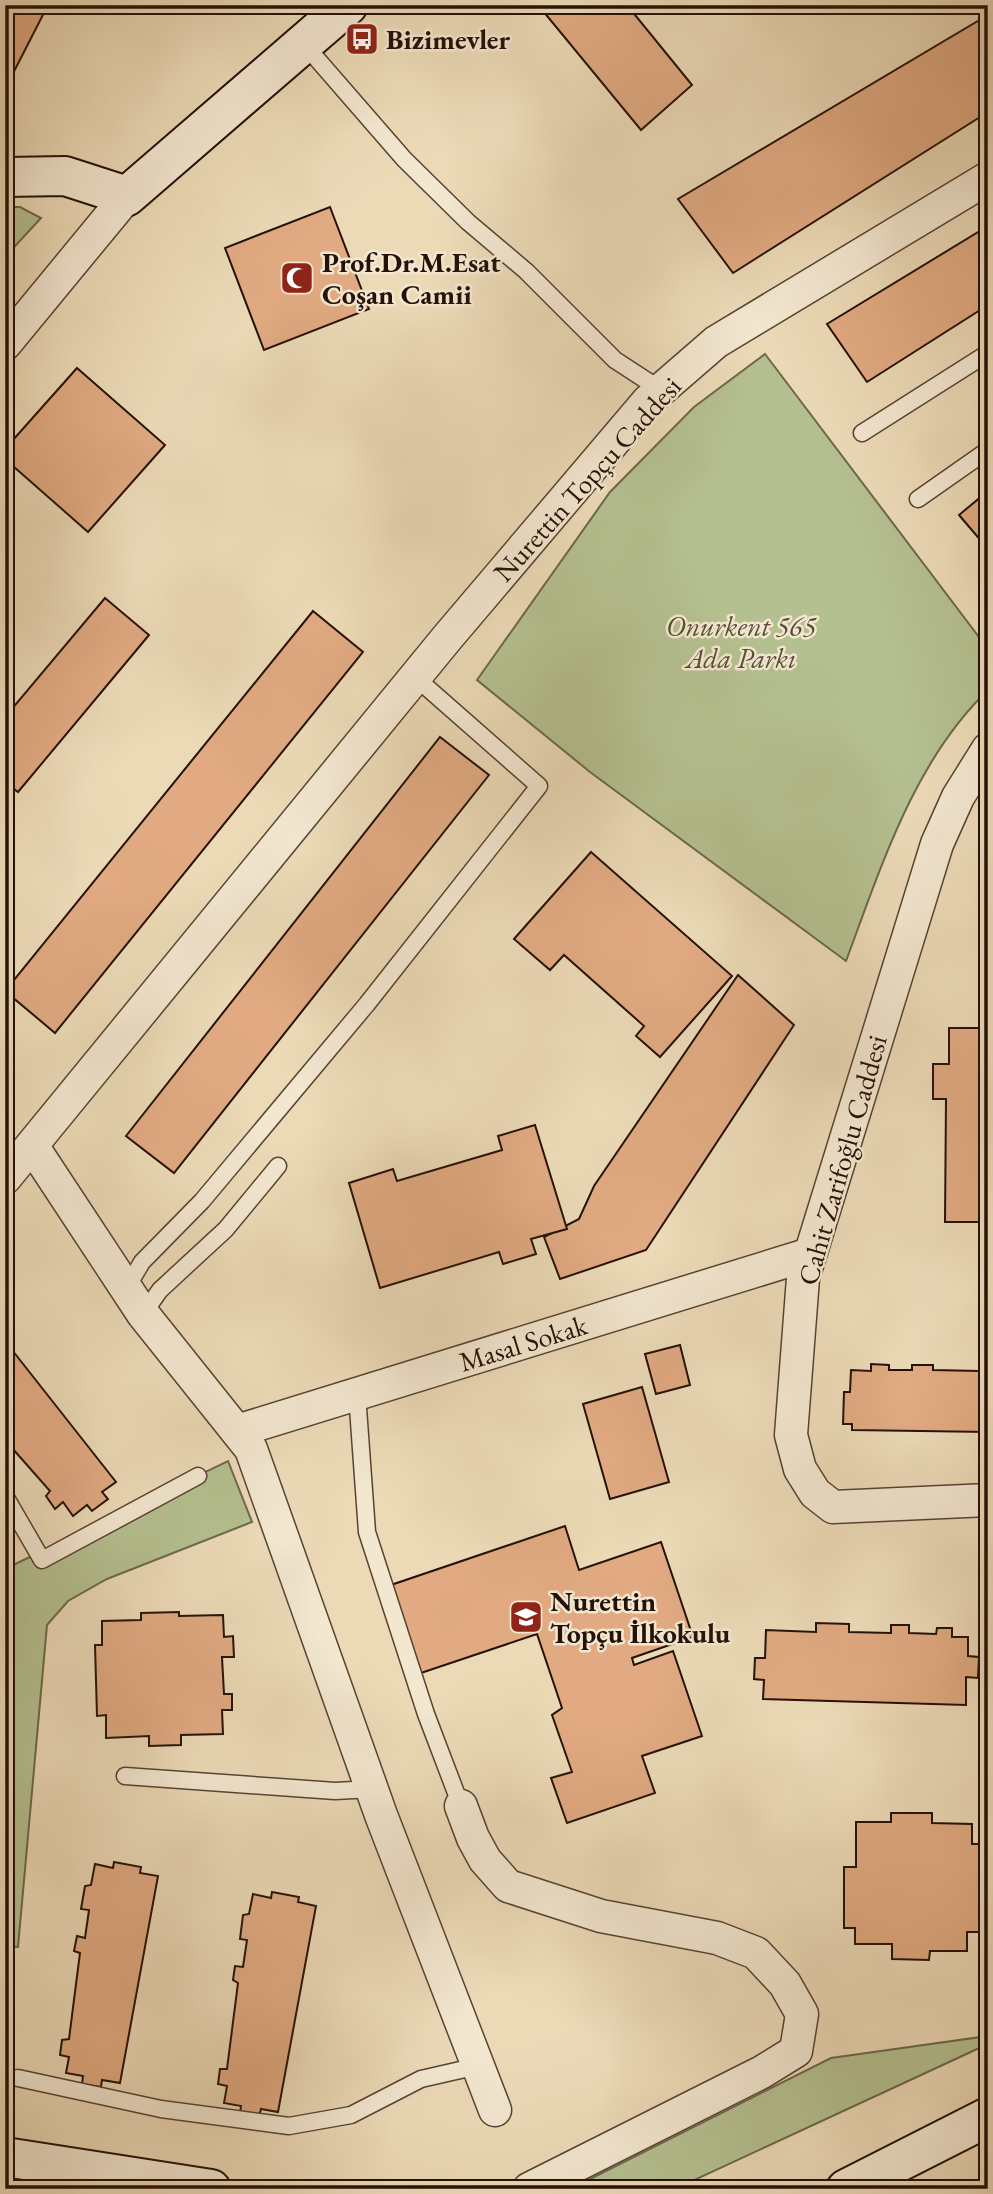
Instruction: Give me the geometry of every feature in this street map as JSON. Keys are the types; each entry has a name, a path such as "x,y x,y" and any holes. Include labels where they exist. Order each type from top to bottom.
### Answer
{"street":[{"path":"5,344 127,196 348,5"},
{"path":"5,177 65,176 127,196"},
{"name":"Nurettin Topçu Caddesi","path":"5,1178 447,638 661,390 716,342 988,178"},
{"name":"Cahit Zarifoğlu Caddesi","path":"983,769 937,844 803,1278 791,1435 800,1469 814,1493 833,1507 988,1500"},
{"path":"33,1147 135,1302 251,1450 372,1789 495,2110"},
{"name":"Masal Sokak","path":"237,1431 810,1254"},
{"path":"461,1806 485,1860 508,1886 601,1916 717,1938 756,1953 785,1984 802,2014 796,2051 774,2065 529,2189"},
{"path":"846,2189 988,2118"},
{"path":"5,2157 211,2189"}],"lane":[{"path":"303,42 404,159 468,222 526,271 615,360 661,390"},
{"path":"862,433 988,353"},
{"path":"918,499 988,450"},
{"path":"135,1302 142,1262 211,1191 367,1004 539,786 415,677"},
{"path":"135,1302 160,1290 226,1229 278,1166"},
{"path":"357,1394 368,1532 426,1714 461,1806"},
{"path":"5,1496 42,1560 198,1476"},
{"path":"125,1776 335,1791 372,1789"},
{"path":"18,2078 161,2109 289,2126 351,2115 421,2079 478,2066"}],"green space":[{"path":"5,207 20,207 41,218 5,257"},
{"name":"Onurkent 565 Ada Parkı","path":"765,354 988,649 988,690 962,718 920,782 887,853 846,961 590,772 477,680 610,492 694,407"},
{"path":"228,1461 252,1522 107,1579 68,1601 47,1625 18,1947 5,1946 5,1569"},
{"path":"988,2036 988,2044 675,2189 570,2189 831,2058"}],"building":[{"path":"5,5 48,5 5,89"},
{"path":"538,5 627,5 692,85 641,130"},
{"path":"988,15 988,112 733,273 678,199"},
{"name":"Prof.Dr.M.Esat Coşan Camii","path":"330,207 369,309 264,350 225,248"},
{"path":"988,226 988,305 867,382 827,324"},
{"path":"77,368 165,445 88,532 5,459 5,449"},
{"path":"988,491 988,549 959,515"},
{"path":"105,598 149,635 18,792 5,782 5,717"},
{"path":"313,611 363,652 55,1033 5,991"},
{"path":"440,737 489,775 174,1173 126,1136"},
{"path":"591,852 732,976 660,1057 636,1036 644,1026 564,955 550,970 514,939"},
{"path":"738,975 794,1025 646,1250 560,1279 544,1237 579,1219 594,1186"},
{"path":"949,1028 988,1028 988,1222 945,1222 946,1099 933,1099 933,1064 949,1064"},
{"path":"535,1125 567,1229 531,1239 536,1254 503,1264 499,1252 380,1288 349,1183 393,1169 397,1181 502,1150 498,1136"},
{"path":"5,1341 116,1482 102,1492 108,1499 92,1511 87,1505 73,1516 63,1502 55,1509 46,1496 50,1491 5,1440"},
{"path":"680,1345 690,1385 656,1394 645,1354"},
{"path":"980,1363 988,1363 988,1432 852,1430 852,1424 843,1424 844,1392 850,1392 851,1370 871,1371 871,1364 889,1365 889,1370 912,1370 912,1365 933,1365 933,1370 980,1371"},
{"path":"642,1387 669,1482 610,1499 583,1404"},
{"path":"565,1526 579,1570 661,1542 693,1637 632,1658 634,1665 673,1651 702,1736 642,1756 655,1793 567,1823 551,1778 572,1772 552,1715 562,1708 537,1634 421,1673 391,1585"},
{"path":"179,1612 179,1616 223,1615 224,1637 233,1636 234,1657 222,1657 224,1694 232,1694 232,1710 222,1710 223,1734 181,1735 181,1745 149,1746 149,1736 106,1738 106,1715 97,1716 95,1645 102,1645 102,1621 141,1620 141,1613"},
{"path":"816,1623 849,1624 849,1632 891,1633 891,1625 909,1625 909,1633 936,1634 937,1628 952,1628 952,1637 968,1637 968,1656 979,1657 978,1678 966,1677 966,1705 763,1699 764,1680 754,1679 755,1658 765,1658 766,1630 816,1632"},
{"path":"891,1813 932,1813 932,1823 972,1824 972,1844 983,1844 982,1932 967,1932 967,1951 930,1951 929,1960 892,1959 892,1944 855,1944 855,1928 844,1928 844,1867 856,1867 856,1822 891,1822"},
{"path":"114,1862 141,1867 140,1873 158,1876 120,2083 102,2080 101,2087 82,2084 83,2076 66,2073 69,2057 60,2055 62,2040 69,2039 80,1953 74,1951 77,1936 85,1938 89,1910 81,1909 85,1886 91,1885 95,1864 113,1868"},
{"path":"272,1892 299,1897 298,1902 316,1906 278,2112 261,2109 259,2117 240,2113 241,2106 224,2103 227,2086 218,2084 220,2069 227,2069 238,1983 233,1980 235,1966 243,1967 247,1940 240,1939 243,1915 249,1914 253,1894 271,1898"}],"place":[{"name":"Bizimevler","path":"362,39"},
{"name":"Prof.Dr.M.Esat Coşan Camii","path":"297,278"},
{"name":"Nurettin Topçu İlkokulu","path":"526,1617"}]}
